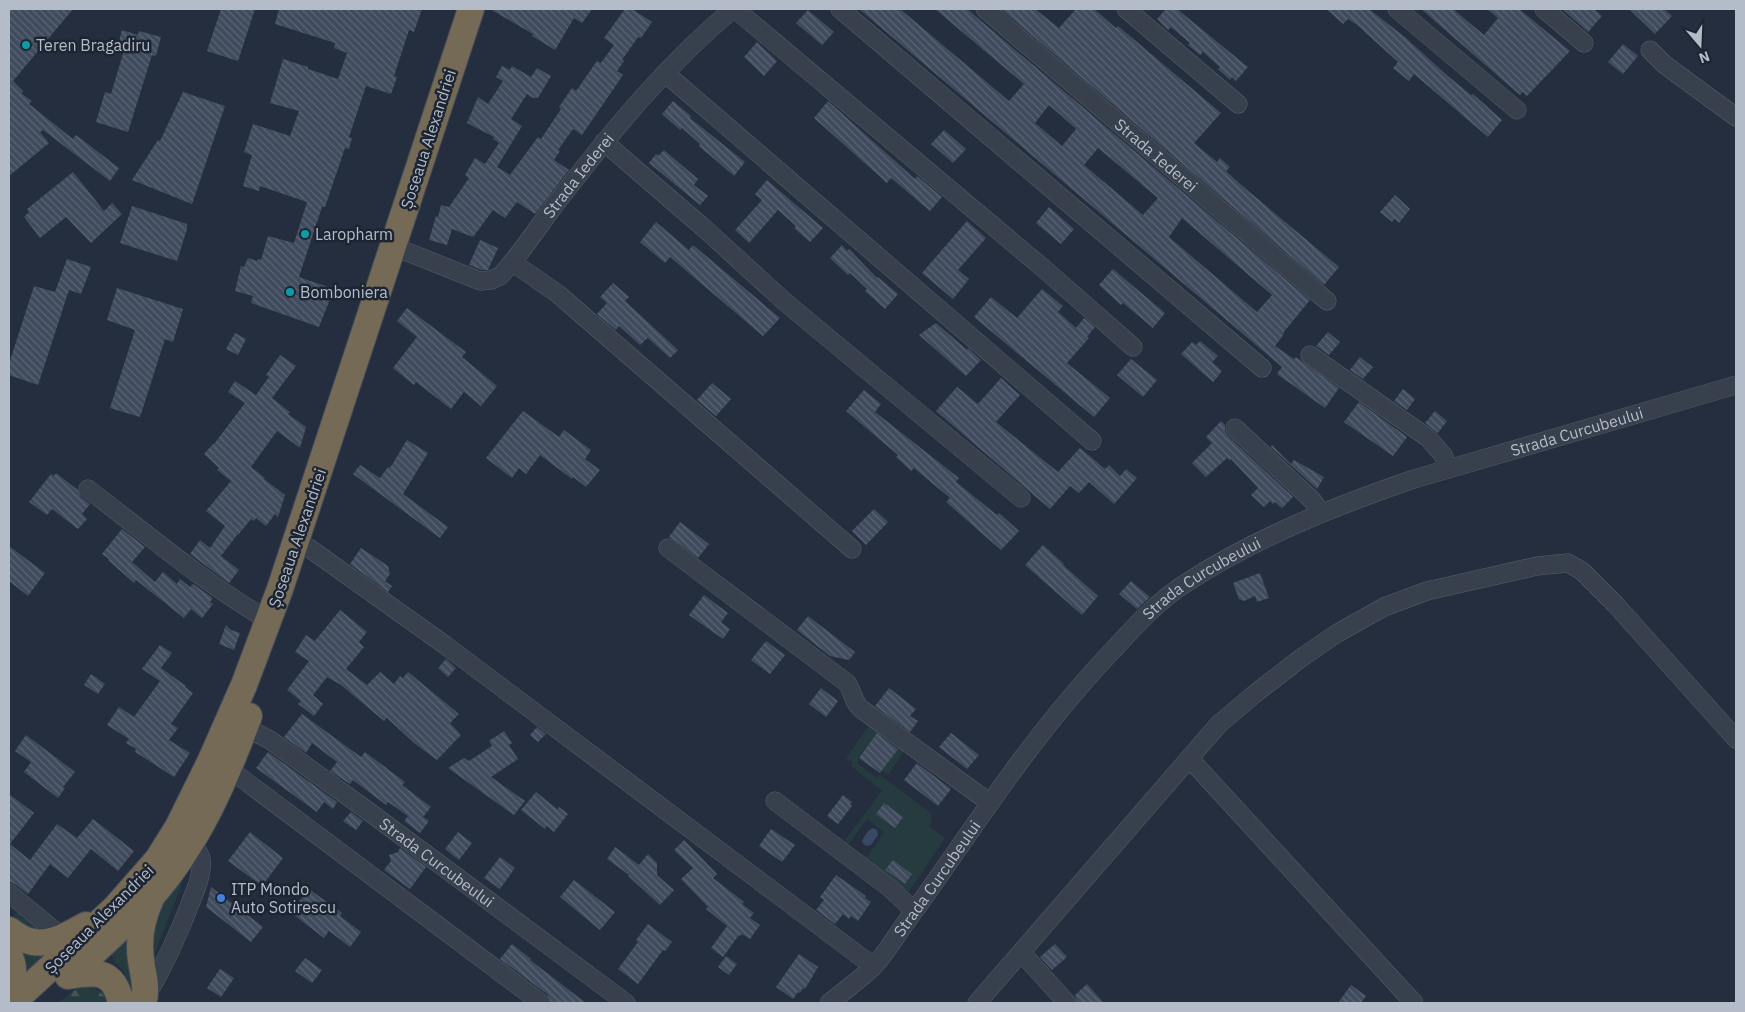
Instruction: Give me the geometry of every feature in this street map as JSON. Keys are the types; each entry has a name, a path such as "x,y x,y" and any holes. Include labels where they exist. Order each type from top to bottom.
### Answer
{"highway":[{"name":"Șoseaua Alexandriei","path":"12,1003 115,908 158,859 178,827 224,733 268,620 303,521 471,9"},
{"name":"Șoseaua Alexandriei","path":"37,1003 130,919 152,896 191,843 220,791 284,622 485,9"},
{"path":"68,976 92,973 102,974 138,1003 145,988 139,944 141,926 152,896"},
{"path":"9,930 20,938 33,942 51,942 115,908"},
{"path":"9,955 13,971 9,984"}],"street":[{"path":"734,9 1043,268 1133,347"},
{"name":"Strada Iederei","path":"406,251 480,281 496,279 512,262 604,142 665,72 705,32 734,9"},
{"path":"840,9 1262,368"},
{"name":"Strada Iederei","path":"985,9 1327,301"},
{"path":"1126,9 1238,104"},
{"path":"1397,9 1516,110"},
{"path":"1544,9 1584,42"},
{"path":"1650,50 1665,65 1736,117"},
{"path":"665,72 1092,441"},
{"path":"604,142 705,229 784,302 1022,498"},
{"path":"512,262 558,294 852,550"},
{"path":"1310,356 1428,438 1443,455 1449,469"},
{"name":"Strada Curcubeului","path":"836,1001 873,966 914,912 1049,722 1139,622 1186,583 1254,545 1321,513 1414,479 1736,385"},
{"path":"1235,428 1312,500 1321,513"},
{"path":"88,489 182,561 250,610 268,620"},
{"path":"308,548 445,645 873,966"},
{"path":"668,548 847,684 850,688 851,696 860,708 990,803"},
{"path":"984,1001 1022,953 1219,724 1264,686 1336,634 1384,607 1427,591 1530,568 1568,563 1582,571 1615,604 1736,739"},
{"name":"Strada Curcubeului","path":"245,727 270,740 626,1003"},
{"path":"1189,758 1414,1003"},
{"path":"228,769 379,880 541,1003"},
{"path":"775,801 890,888 914,912"},
{"path":"138,1003 170,954 195,893 201,860 200,854 191,843"},
{"path":"10,899 54,930"},
{"path":"1022,953 1067,1003"}],"green space":[{"path":"870,724 907,747 888,775 882,771 898,748 877,733 859,757 857,763 877,778 880,775 931,813 932,821 929,826 945,838 909,892 842,844 882,791 851,766 853,763 846,758","holes":["867,819 884,832 867,857 848,845","893,860 912,874 905,884 885,870"]},
{"path":"180,880 182,884 152,961 148,918"},
{"path":"15,913 20,913 47,933 40,933 14,919"},
{"path":"131,936 134,1001 125,973 111,954"},
{"path":"17,943 54,950 23,979"},
{"path":"85,985 99,991 109,1003 58,1003 73,991"}],"water":[{"path":"873,828 877,830 878,835 871,845 866,846 862,842"}],"building":[{"path":"9,9 73,9 13,81 23,91 22,94 32,101 29,104 73,139 76,135 119,168 110,181 43,130 40,132 49,143 9,176"},
{"path":"221,9 255,9 238,61 207,51"},
{"path":"279,9 422,9 414,32 409,30 394,76 397,77 391,94 366,86 349,137 352,138 349,149 345,148 325,207 322,207 299,277 334,289 319,327 251,303 253,296 235,291 241,266 244,267 248,258 257,261 258,259 261,260 268,236 294,243 307,202 260,186 259,191 243,186 252,155 244,152 253,124 290,136 299,111 270,103 283,59 338,79 347,53 334,48 335,43 275,24"},
{"path":"490,9 592,9 582,23 574,18 555,50 532,36 533,34"},
{"path":"625,9 632,9 652,22 641,38 638,37 622,60 624,61 617,71 623,75 582,135 573,129 558,150 560,151 554,160 569,170 535,214 517,202 505,218 493,210 473,237 452,229 447,245 429,240 441,205 449,207 469,178 465,175 475,158 485,164 499,143 493,139 494,137 467,123 478,97 488,104 503,81 496,77 502,66 510,70 512,66 531,77 537,68 551,76 538,98 533,98 527,94 511,119 522,126 497,167 510,175 538,137 541,139 561,109 559,107 572,88 576,91 597,61 601,63 614,45 604,38"},
{"path":"859,9 900,9 1009,101 1024,84 935,9 967,9 1310,300 1283,333 1275,346 1294,359 1296,357 1339,388 1325,408 1277,374 1282,367","holes":["1049,105 1076,129 1062,146 1035,123","1098,148 1158,198 1143,215 1084,165","1182,218 1272,295 1257,312 1169,237"]},
{"path":"1001,9 1035,9 1059,28 1076,9 1094,9 1116,28 1118,26 1221,113 1194,143 1217,162 1220,158 1230,167 1226,171 1240,184 1339,267 1324,285"},
{"path":"1166,9 1177,9 1248,67 1236,81 1232,77 1230,80 1218,69 1220,67 1203,52 1200,55 1188,45 1190,43 1171,27 1168,30 1157,19"},
{"path":"1326,9 1369,9 1502,120 1488,137 1414,74 1409,81 1393,68 1398,62 1357,25 1348,19 1343,24"},
{"path":"1421,9 1453,9 1484,35 1498,18 1487,9 1519,9 1570,51 1527,96 1523,92 1520,95"},
{"path":"1562,9 1594,9 1602,16 1588,32"},
{"path":"1629,9 1664,9 1672,16 1655,34"},
{"path":"808,10 834,32 822,45 796,23"},
{"path":"122,30 138,35 139,31 161,37 156,56 152,55 128,132 96,122 105,92 111,94 125,47 118,45"},
{"path":"757,42 777,61 764,76 744,57"},
{"path":"1623,44 1638,56 1623,74 1608,62"},
{"path":"183,92 225,106 192,204 132,180 158,140 160,141"},
{"path":"673,101 691,116 690,118 745,162 734,176 699,146 700,144 682,128 680,130 662,114"},
{"path":"828,101 915,179 917,176 942,197 930,211 891,178 887,183 814,118"},
{"path":"944,130 966,149 953,163 931,144"},
{"path":"664,150 698,179 694,185 708,196 700,205 649,163 656,154 658,156"},
{"path":"73,172 104,211 112,203 122,214 91,243 66,217 40,238 24,217 29,212 27,209"},
{"path":"767,180 823,228 810,242 778,210 749,243 735,230 762,200 755,194"},
{"path":"1395,195 1410,209 1399,223 1395,219 1392,222 1380,212"},
{"path":"132,206 187,224 177,261 120,243"},
{"path":"1049,207 1074,229 1061,244 1036,223"},
{"path":"967,221 986,238 958,270 969,279 953,299 922,273"},
{"path":"656,222 689,250 693,245 780,318 763,336 670,257 665,263 640,242"},
{"path":"480,240 498,248 488,270 482,270 469,265"},
{"path":"842,245 847,251 849,249 877,278 898,294 885,309 865,291 867,289 850,273 848,275 830,258"},
{"path":"67,259 91,267 81,294 69,290 38,385 9,375 9,364 34,286 55,292"},
{"path":"1113,269 1165,313 1153,328 1123,303 1121,305 1099,285"},
{"path":"613,283 629,297 625,301 678,350 670,358 648,338 640,345 619,326 616,330 597,314 607,303 600,297"},
{"path":"117,288 183,309 173,342 165,339 140,417 110,408 135,330 107,320"},
{"path":"1042,289 1063,306 1058,312 1076,328 1084,318 1095,327 1087,337 1089,338 1067,363 1110,398 1094,417 974,317 991,297 1017,318"},
{"path":"407,308 466,352 462,357 497,386 481,406 464,392 451,409 416,382 414,385 393,368 417,337 397,321"},
{"path":"936,323 981,360 966,376 919,335"},
{"path":"1328,332 1340,342 1329,355 1316,346"},
{"path":"235,333 246,339 238,355 226,349"},
{"path":"1200,341 1218,356 1212,362 1222,371 1213,382 1181,354 1192,342 1196,345"},
{"path":"280,355 296,366 272,398 290,412 288,414 306,427 300,448 277,431 251,467 285,495 278,517 275,514 266,526 256,518 254,521 251,519 221,556 239,570 229,583 190,554 200,540 210,548 225,526 206,511 231,481 217,470 219,468 204,454 214,444 245,403 228,392 235,381 256,395 269,377 266,375"},
{"path":"1360,357 1373,367 1363,379 1350,370"},
{"path":"1131,359 1157,380 1143,397 1117,375"},
{"path":"1001,378 1020,395 996,422 1058,472 1080,448 1105,469 1109,465 1120,476 1126,469 1137,478 1114,504 1089,482 1079,493 1070,486 1050,509 936,411 957,387 978,404"},
{"path":"712,383 731,399 716,416 697,400"},
{"path":"1403,389 1415,399 1407,410 1394,401"},
{"path":"864,390 881,404 875,412 959,478 956,482 997,515 999,513 1019,531 1001,550 946,502 950,498 914,468 911,471 896,457 898,455 846,411"},
{"path":"1359,402 1407,437 1393,456 1344,422"},
{"path":"523,411 559,437 564,430 591,450 585,459 600,470 586,487 540,455 526,474 519,468 512,478 486,458"},
{"path":"1435,411 1447,421 1438,433 1425,423"},
{"path":"1221,421 1225,425 1225,431 1228,436 1293,497 1282,508 1275,502 1273,504 1270,501 1264,507 1251,495 1258,488 1231,459 1227,458 1206,477 1192,463 1212,443 1206,437"},
{"path":"407,440 428,453 403,494 448,527 440,538 353,474 360,465 380,478 388,467 390,468"},
{"path":"1272,445 1291,464 1294,460 1324,477 1317,489 1271,447"},
{"path":"56,473 78,490 81,497 90,504 82,514 87,519 78,529 52,509 47,515 29,502 51,474 54,476"},
{"path":"874,509 888,522 866,545 852,531"},
{"path":"680,522 709,544 698,558 669,537"},
{"path":"122,529 145,547 132,562 155,582 163,572 177,584 180,579 190,587 193,584 213,598 210,602 213,604 202,618 191,609 184,618 136,580 134,583 102,554"},
{"path":"1043,545 1098,596 1082,615 1025,565"},
{"path":"9,546 45,573 28,596 9,581"},
{"path":"361,548 388,566 390,574 385,581 392,586 388,592 350,564"},
{"path":"1260,573 1269,598 1257,602 1255,596 1244,601 1239,599 1233,583"},
{"path":"1131,581 1150,597 1137,609 1119,594"},
{"path":"704,595 728,613 721,622 730,629 723,639 689,615"},
{"path":"340,610 367,632 359,642 364,647 346,669 367,685 380,672 394,684 400,676 403,678 408,672 459,714 450,723 461,735 437,760 414,743 387,718 384,721 341,685 327,677 313,695 323,704 314,716 298,704 301,701 287,690 309,661 295,652 306,635 315,641"},
{"path":"808,616 855,652 849,660 830,656 797,630"},
{"path":"226,625 231,630 240,633 234,650 219,644"},
{"path":"766,641 785,655 770,674 751,660"},
{"path":"160,645 172,653 161,668 193,693 171,724 178,728 169,740 190,753 174,777 135,752 136,749 126,743 129,739 107,725 119,707 134,717 160,681 142,669"},
{"path":"446,659 456,668 448,677 438,668"},
{"path":"91,674 105,684 98,694 84,685"},
{"path":"821,688 838,701 826,717 809,704"},
{"path":"889,688 916,709 910,716 918,721 910,732 875,706"},
{"path":"302,714 361,757 365,752 405,782 402,785 431,807 423,817 429,821 420,833 404,821 408,816 388,802 386,805 353,780 350,784 330,771 337,762 312,743 306,753 284,737"},
{"path":"537,727 546,734 538,742 530,735"},
{"path":"504,731 512,743 509,745 518,759 491,777 525,801 514,815 448,768 464,758 469,761 492,746 489,741"},
{"path":"877,733 898,749 880,773 859,758"},
{"path":"951,733 979,755 967,769 939,747"},
{"path":"26,735 75,772 63,787 65,788 58,798 24,772 31,762 15,751"},
{"path":"268,752 337,802 333,809 324,802 317,812 256,768"},
{"path":"917,763 951,789 938,806 904,780"},
{"path":"536,792 557,809 559,807 568,814 554,832 547,826 545,829 521,810"},
{"path":"9,794 34,813 10,844 30,860 57,824 77,838 93,819 134,851 118,871 91,849 68,878 50,864 28,894 9,881"},
{"path":"843,795 852,802 850,804 852,806 838,824 827,816"},
{"path":"884,803 903,817 895,828 876,814"},
{"path":"351,812 363,821 356,830 343,821"},
{"path":"771,829 795,845 782,862 759,846"},
{"path":"250,832 283,858 262,886 228,861"},
{"path":"458,832 472,843 459,860 445,849"},
{"path":"684,840 717,874 713,878 744,902 742,904 754,913 750,918 760,925 750,939 742,934 739,935 723,957 711,948 727,926 706,909 708,907 681,879 693,868 674,850"},
{"path":"615,847 639,865 648,854 657,863 657,875 674,890 660,905 629,875 607,859"},
{"path":"400,848 426,867 410,889 384,870 391,861 389,855 398,852"},
{"path":"500,857 515,868 500,889 484,878"},
{"path":"893,860 912,874 905,884 885,870"},
{"path":"836,875 866,896 865,898 871,902 858,921 851,916 849,919 843,914 835,924 816,910 824,900 820,897"},
{"path":"574,880 615,912 600,930 560,897"},
{"path":"211,887 263,927 251,942 206,907"},
{"path":"309,889 342,913 340,916 361,932 350,947 329,931 324,938 294,915 301,905 298,903"},
{"path":"648,924 672,942 665,951 663,950 638,984 618,969 638,942 636,940"},
{"path":"512,944 586,1003 551,1002 547,994 500,959"},
{"path":"1055,944 1067,957 1052,970 1040,957"},
{"path":"799,954 818,967 805,989 803,988 800,993 798,992 793,999 776,987"},
{"path":"726,956 737,964 729,975 718,967"},
{"path":"305,958 322,970 312,983 295,971"},
{"path":"220,969 234,978 221,997 207,988"},
{"path":"1087,984 1104,1003 1077,1003 1075,995"},
{"path":"1351,985 1366,996 1361,1003 1338,1003"}],"place":[{"name":"Teren Bragadiru","path":"26,45"},
{"name":"Laropharm","path":"305,234"},
{"name":"Bomboniera","path":"290,292"},
{"name":"ITP Mondo Auto Sotirescu","path":"221,898"}]}
